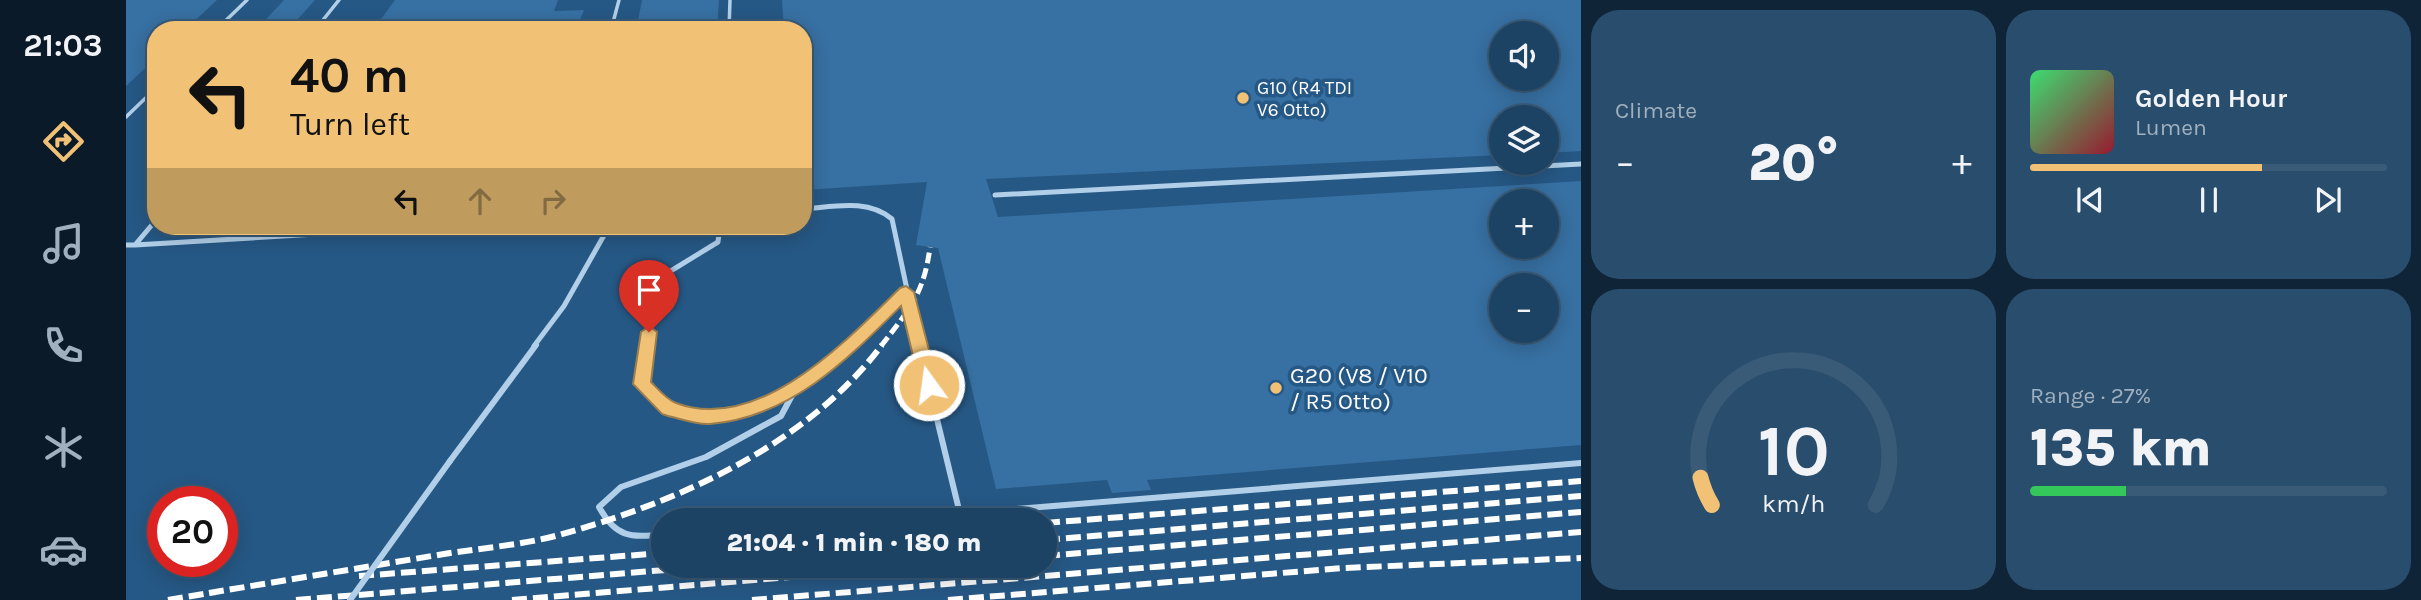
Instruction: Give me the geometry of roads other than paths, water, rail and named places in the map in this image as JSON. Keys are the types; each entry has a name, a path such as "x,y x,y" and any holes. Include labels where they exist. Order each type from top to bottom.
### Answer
{"lane":[{"path":"225,21 247,0"},
{"path":"322,21 339,0"},
{"path":"613,21 619,0"},
{"path":"729,21 730,0"},
{"path":"126,117 147,97"},
{"path":"995,195 1581,164"},
{"path":"812,208 865,205 883,209 892,219 906,292 959,508"},
{"path":"135,245 147,231"},
{"path":"126,246 301,235"},
{"path":"350,600 564,306 604,235"},
{"path":"719,235 718,242 656,281 642,384 668,409 708,417 762,407 796,388 844,352 906,292"},
{"path":"651,536 631,537 616,531 605,520 599,506 621,487 706,457 781,416 796,388"},
{"path":"1033,508 1581,463"}],"railway":[{"path":"881,346 914,301 924,277 930,247"},
{"path":"209,593 531,541 559,535 649,505 694,487 778,440 817,412 851,381 882,345"},
{"path":"1057,522 1581,481"},
{"path":"1057,539 1581,496"},
{"path":"1057,555 1581,512"},
{"path":"752,600 1581,532"},
{"path":"359,576 651,554"},
{"path":"948,600 1343,568 1581,558"},
{"path":"296,600 651,571"},
{"path":"512,600 779,578"},
{"path":"168,600 216,592"}],"place":[{"name":"G10 (R4 TDI V6 Otto)","path":"1243,98"},
{"name":"G20 (V8 / V10 / R5 Otto)","path":"1276,388"}]}
